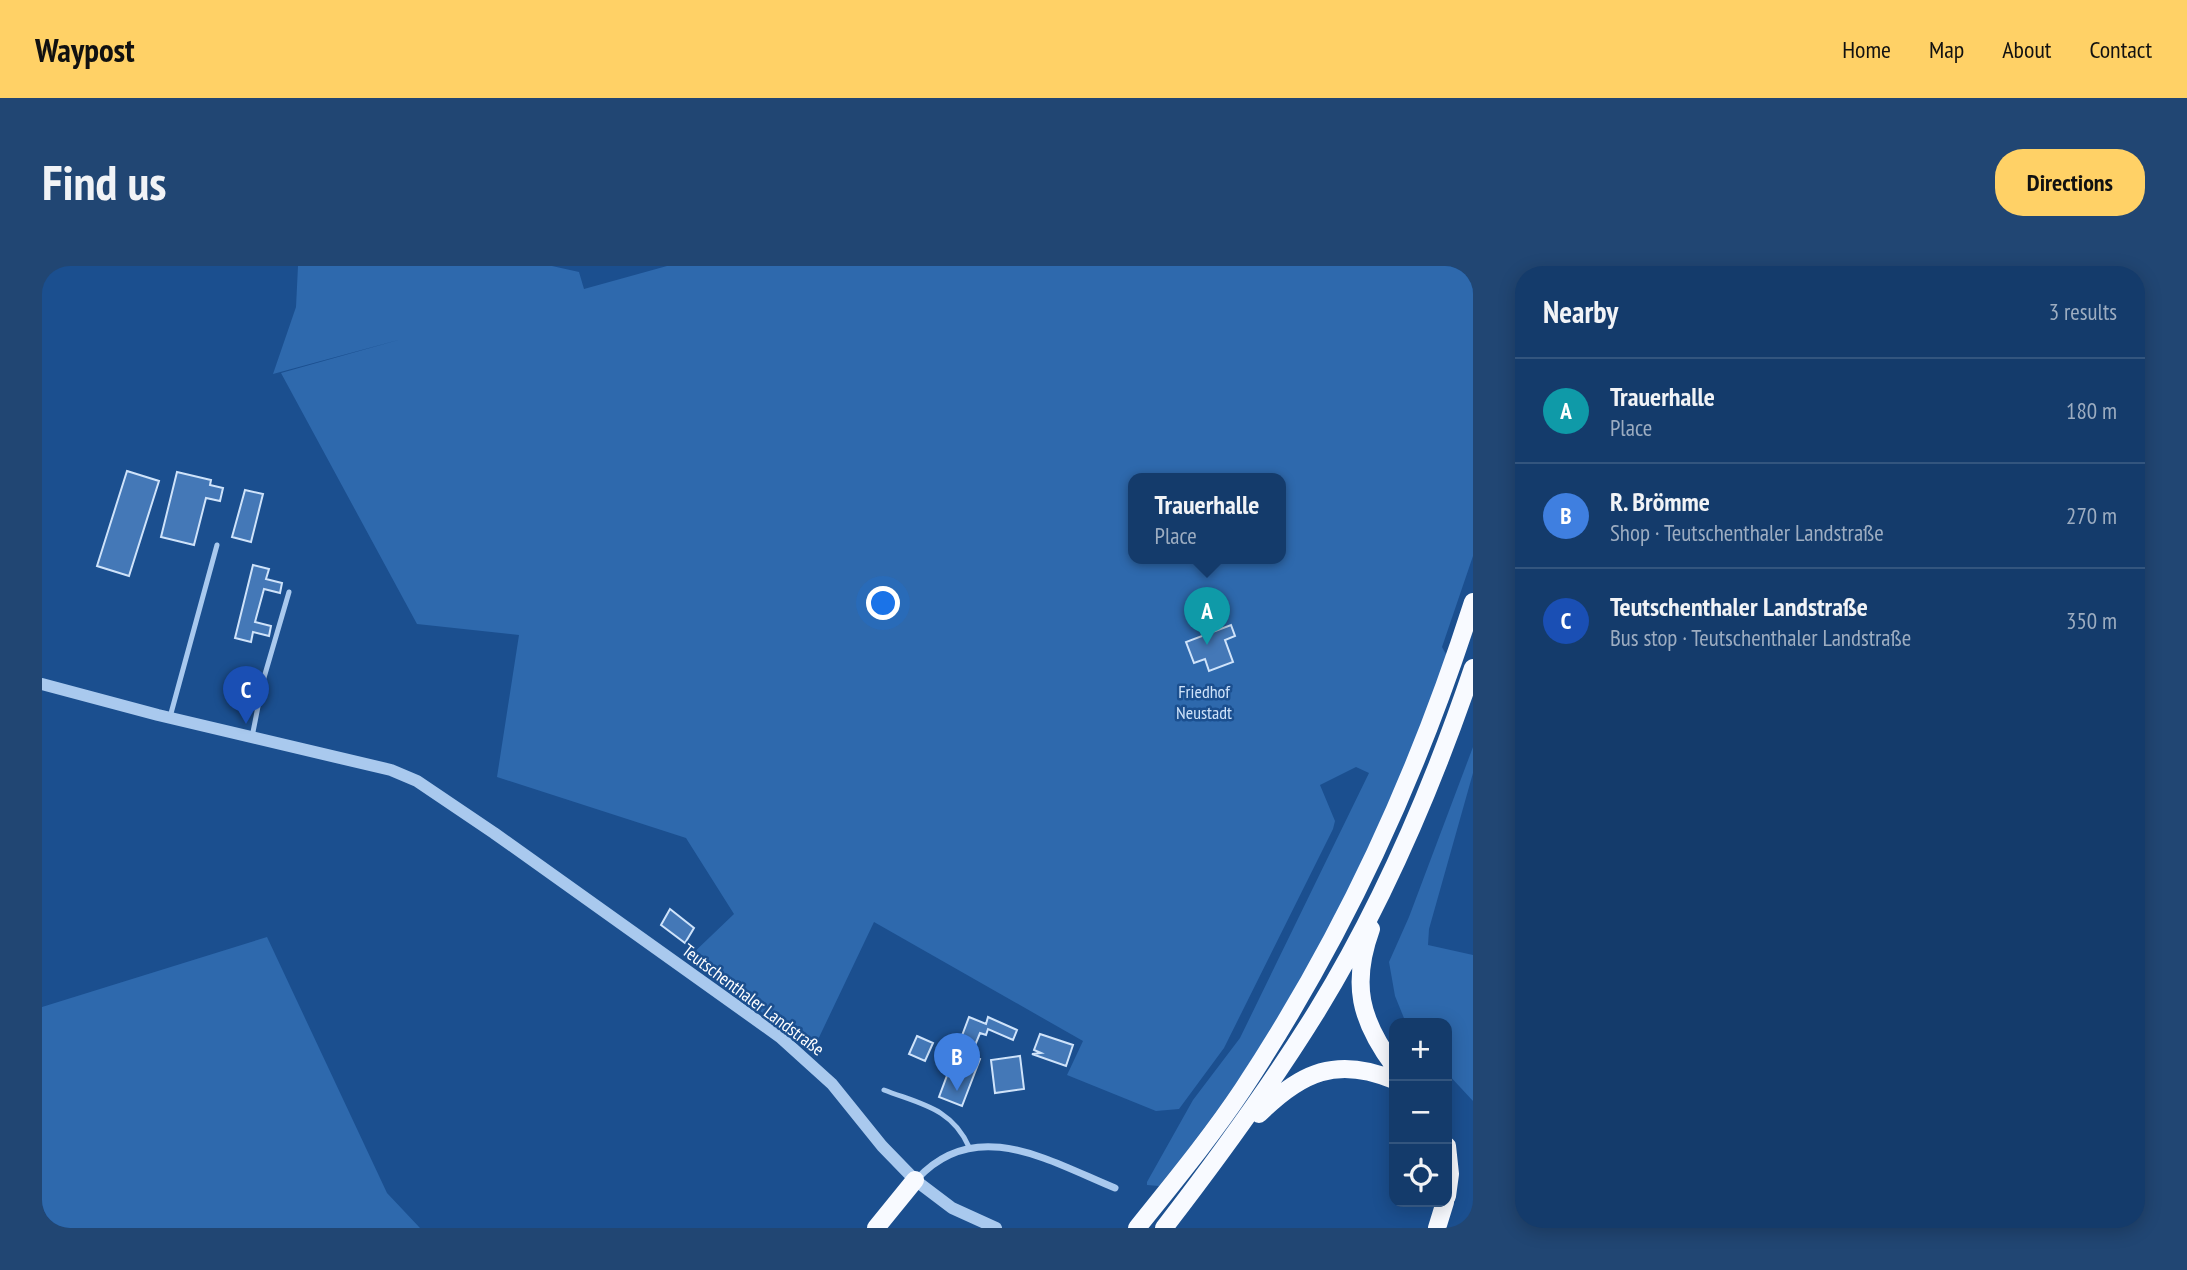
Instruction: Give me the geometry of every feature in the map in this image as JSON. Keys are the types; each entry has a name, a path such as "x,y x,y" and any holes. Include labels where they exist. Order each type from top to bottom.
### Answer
{"highway":[{"path":"1137,1228 1241,1091 1296,1006 1343,921 1410,777 1473,602"},
{"path":"1389,1058 1371,1030 1362,1005 1360,982 1364,951 1473,668"},
{"path":"1164,1228 1227,1146 1318,1009 1401,851"},
{"path":"1227,1146 1282,1092 1308,1076 1329,1070 1351,1069 1389,1078"},
{"path":"876,1228 915,1180"},
{"path":"1437,1228 1443,1207"}],"street":[{"name":"Teutschenthaler Landstraße","path":"42,684 170,718 391,770 416,781 780,1037 832,1084 882,1146 915,1180 952,1208 996,1228"},
{"path":"915,1180 940,1157 969,1147 988,1145 1008,1148 1115,1188"}],"lane":[{"path":"170,718 218,545"},
{"path":"252,737 263,681 289,592"},
{"path":"884,1090 950,1118 961,1130 969,1147"}],"green space":[{"name":"Friedhof Neustadt","path":"298,266 552,266 579,272 584,289 667,266 1473,266 1473,556 1442,647 1448,658 1380,825 1334,920 1282,1013 1223,1102 1159,1186 1147,1185 1193,1100 1240,1038 1369,773 1356,767 1320,785 1335,821 1333,829 1224,1048 1179,1109 1156,1111 1067,1075 1083,1041 874,922 813,1050 688,958 734,914 686,838 497,777 519,635 417,624 281,373 402,339 273,374 296,307"},
{"path":"1473,747 1473,773 1429,929 1428,945 1473,955 1473,1101 1452,1078 1452,1018 1404,1018 1395,996 1389,962 1409,917"},
{"path":"267,937 387,1193 420,1228 42,1228 42,1007"}],"building":[{"path":"127,471 159,481 129,576 97,566"},
{"path":"177,472 211,480 210,485 223,488 220,501 206,498 194,545 161,537"},
{"path":"245,490 263,494 251,542 232,537"},
{"path":"253,565 269,569 266,579 282,583 280,593 264,589 255,622 271,626 269,636 253,632 251,642 235,638"},
{"path":"1231,625 1235,636 1225,640 1233,662 1209,671 1205,659 1194,663 1186,642"},
{"path":"670,909 694,928 685,943 661,925"},
{"path":"969,1017 986,1024 988,1017 1017,1030 1013,1040 988,1029 986,1035 980,1033 971,1055 980,1059 962,1106 939,1097"},
{"path":"1040,1034 1073,1045 1066,1066 1032,1054 1041,1053 1034,1050"},
{"path":"917,1036 933,1043 925,1061 909,1054"},
{"path":"1020,1056 1024,1089 995,1093 991,1060"}],"place":[{"name":"Trauerhalle","path":"1207,645"},
{"name":"Teutschenthaler Landstraße","path":"246,724"},
{"name":"R. Brömme","path":"957,1091"}]}
